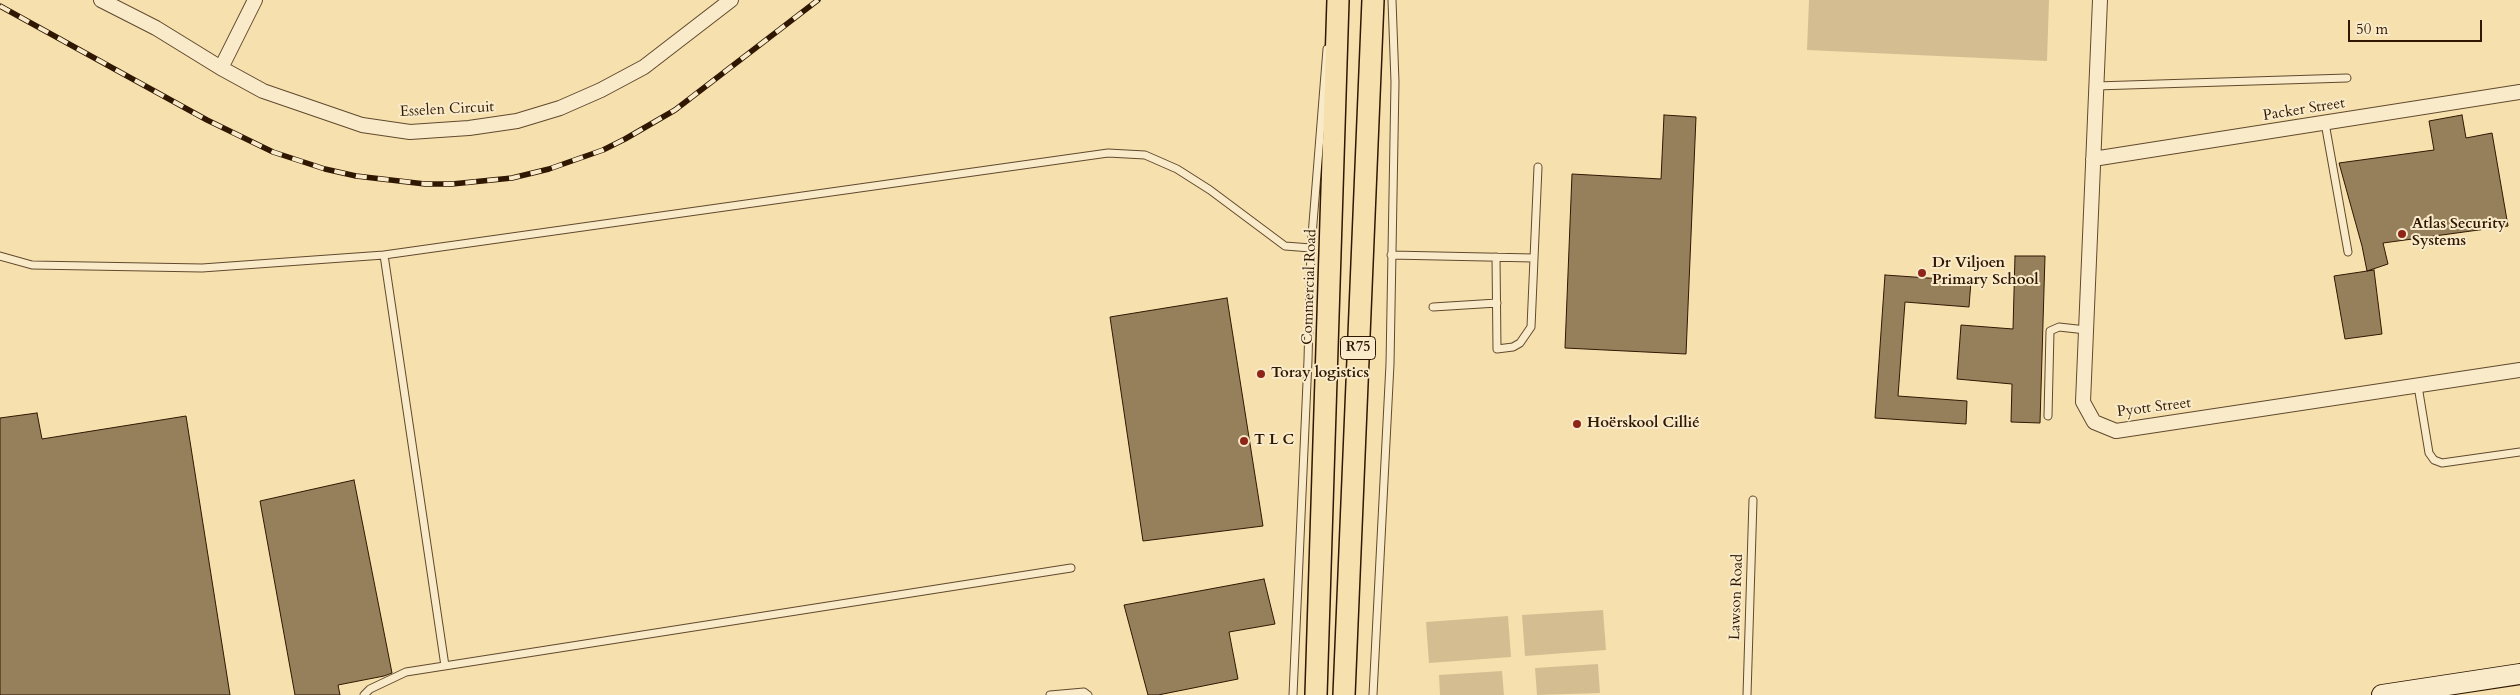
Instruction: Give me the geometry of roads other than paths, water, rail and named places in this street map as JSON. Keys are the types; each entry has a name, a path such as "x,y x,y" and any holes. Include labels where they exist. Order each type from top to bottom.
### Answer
{"main road":[{"name":"Commercial Road","path":"1316,695 1338,0"},
{"name":"R75","path":"1344,695 1373,0"},
{"path":"2382,695 2520,674"}],"street":[{"name":"Esselen Circuit","path":"101,0 156,28 263,91 362,126 410,132 469,128 517,121 560,108 602,90 644,67 731,0"},
{"path":"221,68 255,0"},
{"name":"Pyott Street","path":"2100,0 2084,402 2094,422 2116,431 2520,370"},
{"name":"Packer Street","path":"2093,159 2520,92"}],"lane":[{"name":"Commercial Road","path":"1290,694 1308,370 1311,248 1326,55 1338,0"},
{"path":"1373,695 1389,384 1396,82 1392,0"},
{"path":"2096,86 2347,78"},
{"path":"2325,123 2348,252"},
{"path":"0,256 32,265 202,268 384,255 1108,153 1145,155 1177,169 1210,190 1285,246 1311,248"},
{"path":"1496,257 1497,350 1513,347 1527,336 1531,327 1538,167"},
{"path":"384,255 445,666"},
{"path":"1391,255 1533,258"},
{"path":"1433,307 1497,303"},
{"path":"2048,416 2050,331 2059,327 2086,330"},
{"path":"2418,386 2429,453 2434,460 2442,463 2520,452"},
{"name":"Lawson Road","path":"1746,695 1753,500"},
{"path":"364,695 370,689 406,672 1071,568"},
{"path":"1050,695 1084,692 1088,695"}],"railway":[{"path":"0,6 207,120 273,152 325,169 356,176 425,184 452,184 512,178 549,169 603,150 625,139 675,110 818,0"}],"place":[{"name":"Atlas Security Systems","path":"2402,234"},
{"name":"Dr Viljoen Primary School","path":"1922,273"},
{"name":"Toray logistics","path":"1261,374"},
{"name":"Hoërskool Cillié","path":"1577,424"},
{"name":"T L C","path":"1244,441"}]}
